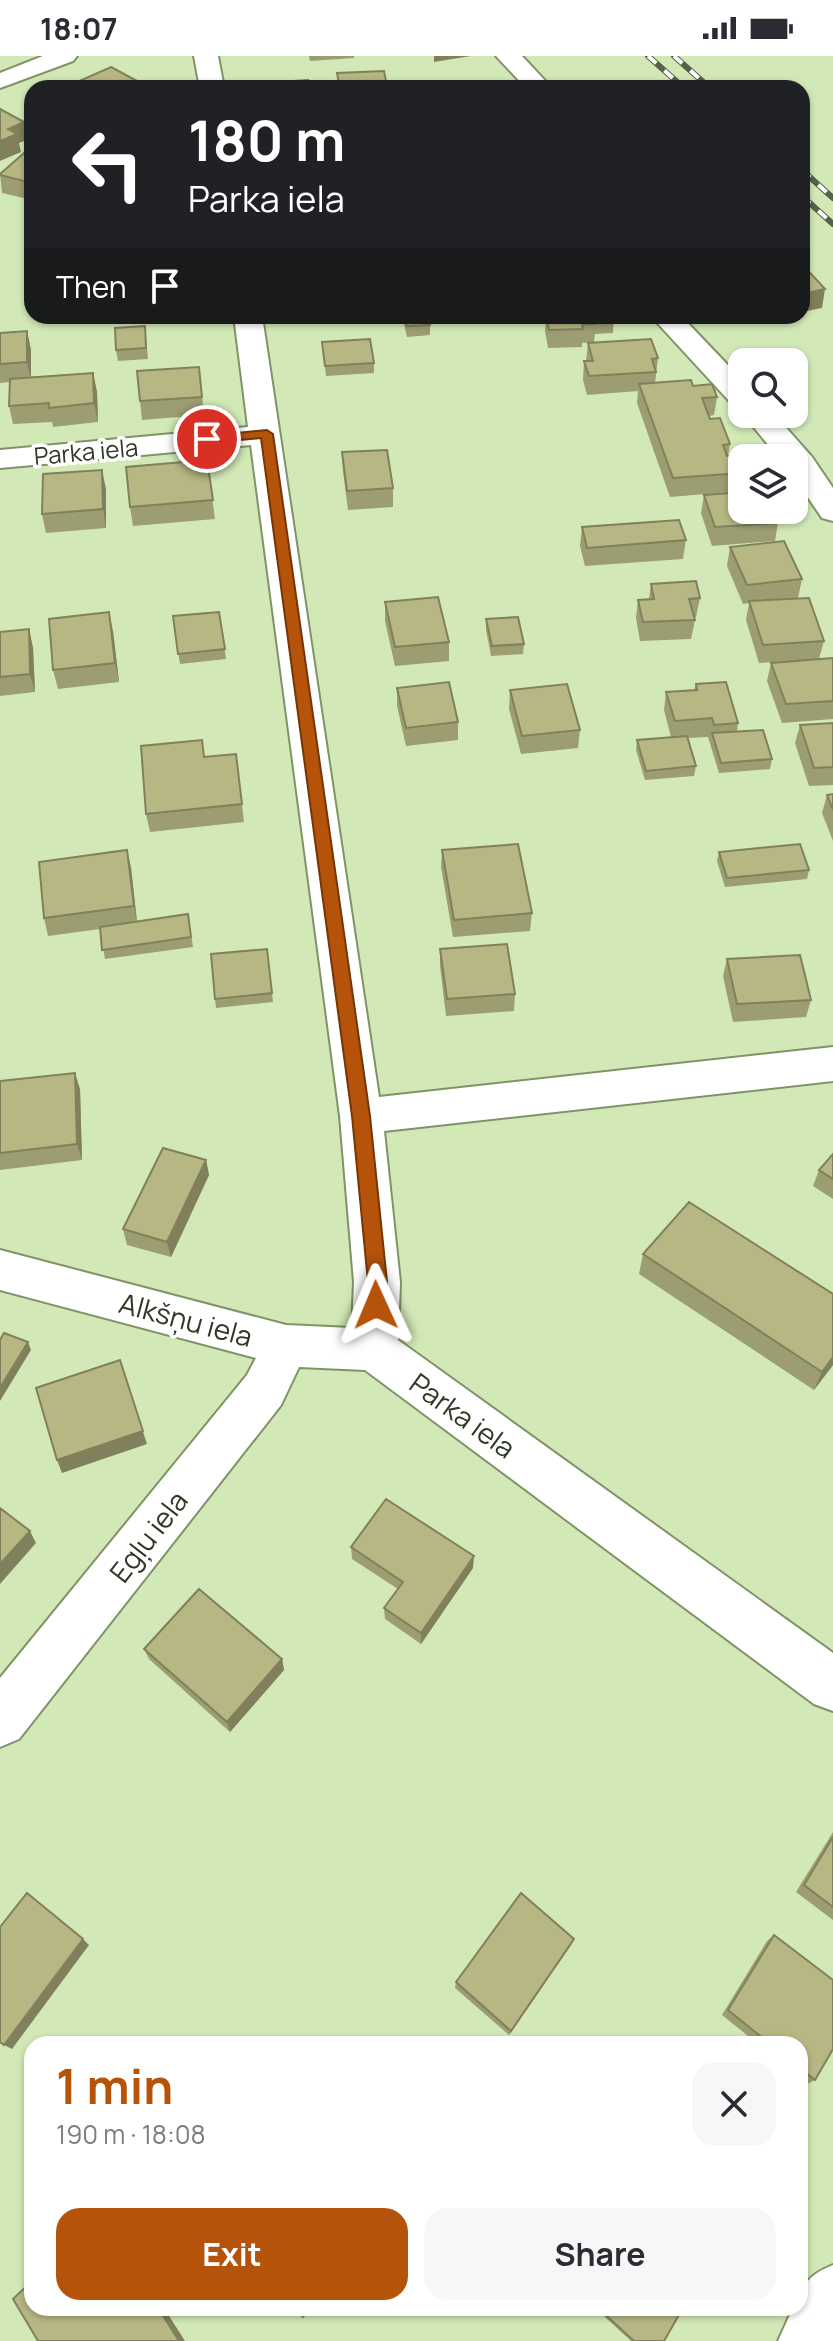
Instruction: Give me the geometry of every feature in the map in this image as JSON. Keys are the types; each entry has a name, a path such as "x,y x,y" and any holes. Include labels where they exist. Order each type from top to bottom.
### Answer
{"street":[{"path":"0,81 65,56"},
{"path":"206,56 210,80"},
{"path":"508,56 532,80"},
{"path":"249,324 361,1116 377,1282 374,1350"},
{"path":"673,324 728,382"},
{"path":"770,428 801,464 833,511"},
{"name":"Parka iela","path":"0,459 267,434"},
{"path":"361,1116 833,1064"},
{"name":"Alkšņu iela","path":"0,1270 286,1346 374,1350"},
{"name":"Egļu iela","path":"0,1720 264,1390 286,1346"},
{"name":"Parka iela","path":"374,1350 833,1685"},
{"path":"810,2341 833,2297"}],"building":[{"path":"111,67 135,80 81,80"},
{"path":"384,71 386,80 338,80 337,73"},
{"path":"0,109 24,122 8,129 17,134 0,141"},
{"path":"24,153 24,181 0,174"},
{"path":"810,273 825,289 810,292"},
{"path":"548,324 582,324 583,329 549,330"},
{"path":"145,326 146,348 116,350 115,328"},
{"path":"27,331 27,362 0,364 0,333"},
{"path":"370,339 374,363 325,366 322,342"},
{"path":"651,339 658,358 652,359 656,372 589,376 584,361 593,361 588,343"},
{"path":"199,367 202,397 140,401 137,371"},
{"path":"93,373 94,403 49,408 49,403 9,406 10,379"},
{"path":"691,380 693,386 712,384 717,397 702,398 710,419 720,418 730,444 723,445 728,456 728,474 673,478 639,384"},
{"path":"387,450 393,488 347,491 342,452"},
{"path":"207,460 213,500 130,507 126,467"},
{"path":"102,470 103,509 42,514 43,474"},
{"path":"728,493 728,524 762,524 715,527 704,495"},
{"path":"679,520 686,540 587,548 582,527"},
{"path":"784,541 802,579 747,585 730,547"},
{"path":"696,581 700,598 689,599 695,620 643,622 638,600 654,599 651,584"},
{"path":"438,597 449,642 395,647 385,602"},
{"path":"809,598 824,641 763,645 749,601"},
{"path":"109,612 115,663 53,670 49,619"},
{"path":"219,612 225,649 178,654 173,616"},
{"path":"518,617 524,644 492,646 486,619"},
{"path":"29,629 30,674 0,677 0,632"},
{"path":"833,658 833,701 786,704 771,663"},
{"path":"449,682 458,722 406,728 397,688"},
{"path":"726,682 738,723 714,725 712,718 675,721 666,692 697,690 696,684"},
{"path":"567,684 580,730 522,736 510,690"},
{"path":"833,723 833,767 814,768 800,725"},
{"path":"763,730 772,759 721,763 712,733"},
{"path":"687,736 696,766 646,771 637,740"},
{"path":"202,740 204,757 236,754 242,804 146,814 141,746"},
{"path":"833,794 833,810 827,795"},
{"path":"518,844 532,913 454,920 442,850"},
{"path":"800,844 809,870 727,878 719,852"},
{"path":"127,850 134,906 44,918 39,862"},
{"path":"188,914 191,937 102,950 100,927"},
{"path":"507,944 515,994 447,999 440,949"},
{"path":"267,949 272,993 215,999 211,954"},
{"path":"800,955 811,1000 737,1004 727,959"},
{"path":"75,1073 77,1144 0,1153 0,1081"},
{"path":"163,1148 206,1160 167,1242 123,1229"},
{"path":"833,1154 833,1179 819,1170"},
{"path":"689,1202 833,1294 833,1357 822,1372 643,1254"},
{"path":"4,1333 28,1342 0,1388 0,1340"},
{"path":"120,1360 143,1431 57,1460 36,1388"},
{"path":"386,1499 474,1556 421,1633 384,1608 403,1582 351,1547"},
{"path":"0,1508 30,1531 0,1564"},
{"path":"199,1589 282,1659 227,1722 144,1649"},
{"path":"833,1837 833,1907 804,1885"},
{"path":"27,1893 83,1939 4,2045 0,2042 0,1927"},
{"path":"521,1893 574,1939 511,2031 456,1982"},
{"path":"774,1935 833,1980 833,2049 815,2080 808,2074 808,2036 760,2036 728,2010"},
{"path":"24,2289 24,2316 163,2316 179,2341 38,2341 13,2299"},
{"path":"607,2316 678,2316 664,2341 634,2341"}],"railway":[{"path":"648,56 675,80"},
{"path":"674,56 701,80"},
{"path":"810,177 833,198"},
{"path":"810,203 833,224"}],"route":[{"path":"207,439 267,434 361,1116 377,1282 376,1305"}]}
